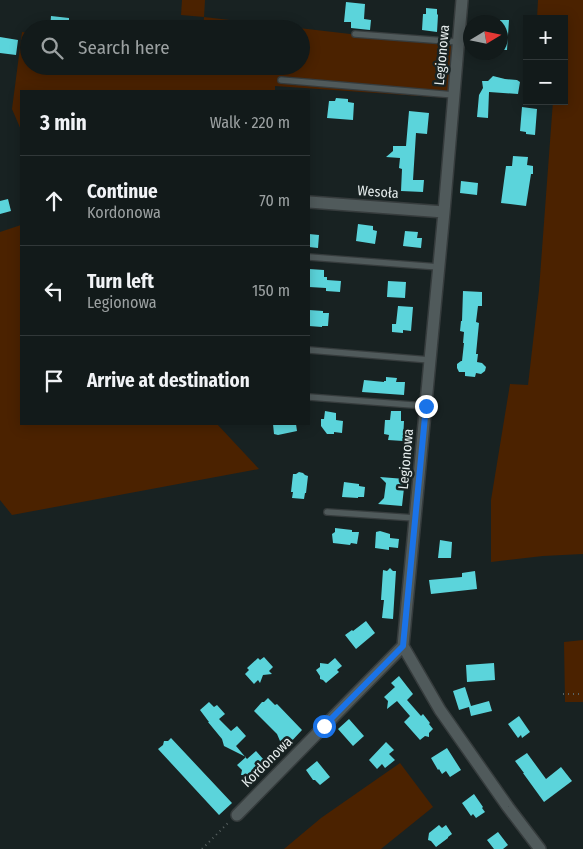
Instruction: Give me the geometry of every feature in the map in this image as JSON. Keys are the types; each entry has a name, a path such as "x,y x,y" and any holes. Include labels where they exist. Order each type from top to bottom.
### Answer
{"street":[{"name":"Legionowa","path":"403,646 462,0"},
{"name":"Wesoła","path":"310,202 444,212"},
{"name":"Kordonowa","path":"237,815 403,646"},
{"path":"403,646 440,710 540,849"}],"lane":[{"path":"355,34 459,42"},
{"path":"281,80 454,95"},
{"path":"310,257 439,267"},
{"path":"310,350 430,360"},
{"path":"310,397 426,406"},
{"path":"327,512 415,518"}],"path":[{"path":"563,694 583,694"},
{"path":"202,849 237,815"}],"shaded area":[{"path":"182,0 205,0 204,17 181,15"},
{"path":"538,0 583,0 583,554 491,562 491,500 510,384 528,385 539,290 553,105 568,105 568,15 537,15"},
{"path":"204,17 230,20 204,20"},
{"path":"310,29 453,46 449,98 275,86 275,90 20,90 20,128 12,109 20,47 20,75 310,75"},
{"path":"20,225 20,425 218,425 259,469 12,515 0,500 0,232"},
{"path":"583,640 583,702 565,702 564,642"},
{"path":"400,763 433,807 381,849 284,849 321,818"}],"building":[{"path":"346,2 365,4 364,19 371,20 370,30 351,28 351,22 344,22"},
{"path":"426,8 437,9 437,32 422,30 423,14 426,14"},
{"path":"51,16 69,18 69,20 51,20"},
{"path":"0,37 18,40 16,55 0,53"},
{"path":"493,76 520,82 518,94 489,92 488,118 477,117 479,95 483,88 482,81 488,81"},
{"path":"336,98 348,99 348,102 354,103 353,120 327,118 329,101 335,101"},
{"path":"522,107 537,109 535,135 520,131"},
{"path":"409,111 429,113 427,134 416,133 413,180 424,180 423,192 401,191 402,169 399,168 400,158 386,157 393,151 393,146 406,146"},
{"path":"513,156 528,157 527,165 533,166 526,206 501,203 506,166 512,166"},
{"path":"461,181 478,183 477,195 460,193"},
{"path":"8,199 11,211 0,214 0,201"},
{"path":"358,224 373,226 373,230 377,231 375,244 356,241"},
{"path":"405,231 418,232 417,238 422,238 421,248 403,246"},
{"path":"310,234 319,235 318,248 310,247"},
{"path":"310,269 324,270 324,277 327,277 327,280 341,281 340,292 326,291 326,288 310,287"},
{"path":"388,281 406,282 405,298 387,297"},
{"path":"463,291 482,292 482,306 478,306 476,322 479,323 476,354 478,354 477,362 482,363 486,367 485,371 481,374 476,373 475,377 465,376 465,372 459,372 457,368 457,364 462,361 464,343 464,332 460,331"},
{"path":"398,306 413,307 411,331 403,330 403,333 392,332 392,324 396,324"},
{"path":"310,310 329,313 328,326 310,326"},
{"path":"386,377 397,378 396,382 405,382 404,395 362,392 364,380 384,382"},
{"path":"325,411 336,413 336,420 343,421 342,433 334,432 334,434 327,434 321,426 321,419 324,419"},
{"path":"391,411 401,411 401,421 404,421 403,441 388,440 389,435 384,434 385,420 390,420"},
{"path":"273,425 296,425 297,431 278,435 274,434"},
{"path":"299,472 308,476 304,499 292,498 293,474"},
{"path":"380,477 405,479 402,506 378,504 384,498 386,483"},
{"path":"344,482 359,484 359,486 365,487 364,497 342,497"},
{"path":"335,528 359,532 357,544 333,543 332,534 335,532"},
{"path":"380,531 390,534 390,538 399,539 398,548 389,547 389,550 375,548 376,532"},
{"path":"440,540 452,542 451,558 438,558"},
{"path":"390,568 396,571 393,619 382,618 384,600 381,600 383,570 387,571"},
{"path":"475,571 477,589 431,594 429,580 462,577 462,573"},
{"path":"366,621 375,633 356,649 345,635"},
{"path":"264,657 273,667 269,671 272,674 263,675 260,683 258,680 254,684 245,674 249,670 247,668 258,658 260,660"},
{"path":"335,658 342,666 337,670 339,672 326,683 320,679 316,670 320,667 320,663 328,664"},
{"path":"494,663 495,680 467,682 466,665"},
{"path":"399,676 413,694 407,700 421,716 423,714 433,729 429,733 429,737 425,736 420,740 404,722 410,716 397,701 387,709 388,701 384,697 395,687 391,683"},
{"path":"465,687 471,706 489,701 492,711 471,716 469,707 459,710 453,691"},
{"path":"268,698 275,705 277,704 302,730 288,745 280,741 277,734 254,711"},
{"path":"209,702 214,707 217,705 225,714 219,719 231,731 237,726 246,736 236,746 245,756 224,746 222,739 200,710"},
{"path":"519,716 530,732 522,738 521,735 518,738 508,724"},
{"path":"349,719 364,736 353,746 338,729"},
{"path":"171,738 232,803 219,815 158,749 163,745 164,741 168,741"},
{"path":"386,742 394,750 389,754 395,760 385,768 382,764 377,769 369,760"},
{"path":"447,748 461,770 450,777 446,771 442,774 438,770 431,758"},
{"path":"256,751 264,760 247,777 246,775 241,775 242,770 237,765 246,757 247,759"},
{"path":"527,753 546,779 561,767 572,781 544,802 515,761"},
{"path":"317,761 330,777 320,785 313,780 306,770"},
{"path":"474,794 485,812 476,818 473,814 471,816 462,803"},
{"path":"439,825 442,828 446,825 452,834 436,847 428,840 429,833"},
{"path":"498,832 508,845 503,849 494,849 487,840"}],"route":[{"path":"324,726 403,646 426,406"}]}
